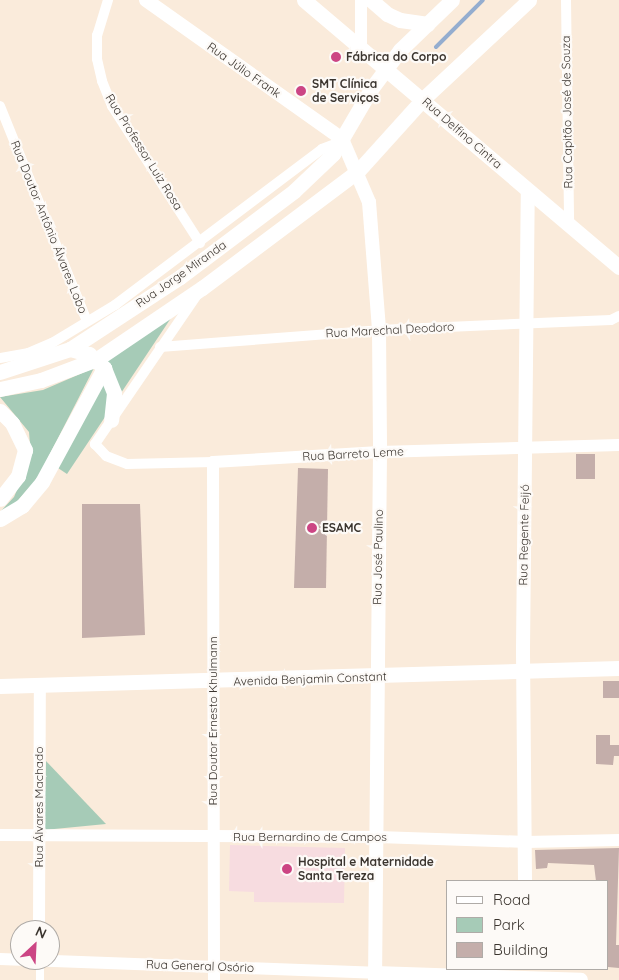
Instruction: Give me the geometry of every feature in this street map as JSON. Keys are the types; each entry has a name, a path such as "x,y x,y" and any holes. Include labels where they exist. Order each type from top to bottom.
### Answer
{"main road":[{"name":"Rua Júlio Frank","path":"146,0 341,141"},
{"name":"Rua Delfino Cintra","path":"304,0 619,267"},
{"path":"371,0 387,14 400,20 428,24"},
{"path":"341,141 385,69 452,0"},
{"name":"Rua Jorge Miranda","path":"0,389 101,364 358,171 423,99 529,0"},
{"name":"Rua José Paulino","path":"341,141 358,171 369,202 378,330 380,452 376,676 378,837 375,976"},
{"name":"Rua Jorge Miranda","path":"0,372 70,349 180,277 322,168 341,141"},
{"name":"Rua Regente Feijó","path":"526,880 523,671 526,449 525,322 528,190"},
{"path":"70,349 101,364 114,393 110,420"},
{"path":"0,519 22,506 42,482 101,364"},
{"path":"0,411 12,424 24,450 18,476 0,499"},
{"name":"Avenida Benjamin Constant","path":"0,686 619,668"},
{"name":"Rua General Osório","path":"375,976 525,973 581,980"}],"street":[{"name":"Rua Professor Luiz Rosa","path":"108,0 97,35 97,59 102,81 112,106 200,243"},
{"path":"361,0 361,49"},
{"name":"Rua Capitão José de Souza","path":"566,0 568,224"},
{"name":"Rua Doutor Antônio Álvares Lobo","path":"0,106 87,321"},
{"name":"Rua Jorge Miranda","path":"0,358 28,354 52,344 115,305 200,243 322,149 341,141"},
{"name":"Rua Jorge Miranda","path":"95,444 202,288"},
{"name":"Rua Marechal Deodoro","path":"160,347 378,330 525,322 611,320 619,316"},
{"name":"Rua Barreto Leme","path":"95,444 106,456 127,464 213,462 380,452 619,445"},
{"name":"Rua Doutor Ernesto Khulmann","path":"213,462 214,980"},
{"name":"Rua Álvares Machado","path":"40,684 40,920"},
{"name":"Rua Bernardino de Campos","path":"0,835 378,837 526,842 619,840"},
{"name":"Rua General Osório","path":"60,961 214,966 375,976"}],"shaded area":[{"name":"Hospital e Maternidade Santa Tereza","path":"230,845 345,848 344,903 254,902 254,892 229,891"}],"green space":[{"path":"173,315 67,474 58,468 98,390 107,361"},
{"path":"94,368 37,479 12,507 0,512 14,497 31,457 29,432 0,397 43,390"},
{"path":"46,761 106,824 44,830"}],"building":[{"path":"576,454 595,454 595,479 576,479"},
{"name":"ESAMC","path":"298,468 328,469 326,588 294,588"},
{"path":"82,504 140,504 145,635 82,638"},
{"path":"603,681 619,681 619,698 603,698"},
{"path":"596,735 610,735 610,745 619,745 619,756 614,756 613,765 596,764"},
{"path":"619,848 616,945 619,945 619,968 609,967 609,880 596,880 594,865 548,863 547,868 536,869 535,850"}],"waterway":[{"path":"436,47 483,0"}],"place":[{"name":"Fábrica do Corpo","path":"336,57"},
{"name":"SMT Clínica de Serviços","path":"301,91"},
{"name":"ESAMC","path":"312,528"},
{"name":"Hospital e Maternidade Santa Tereza","path":"287,869"}]}
